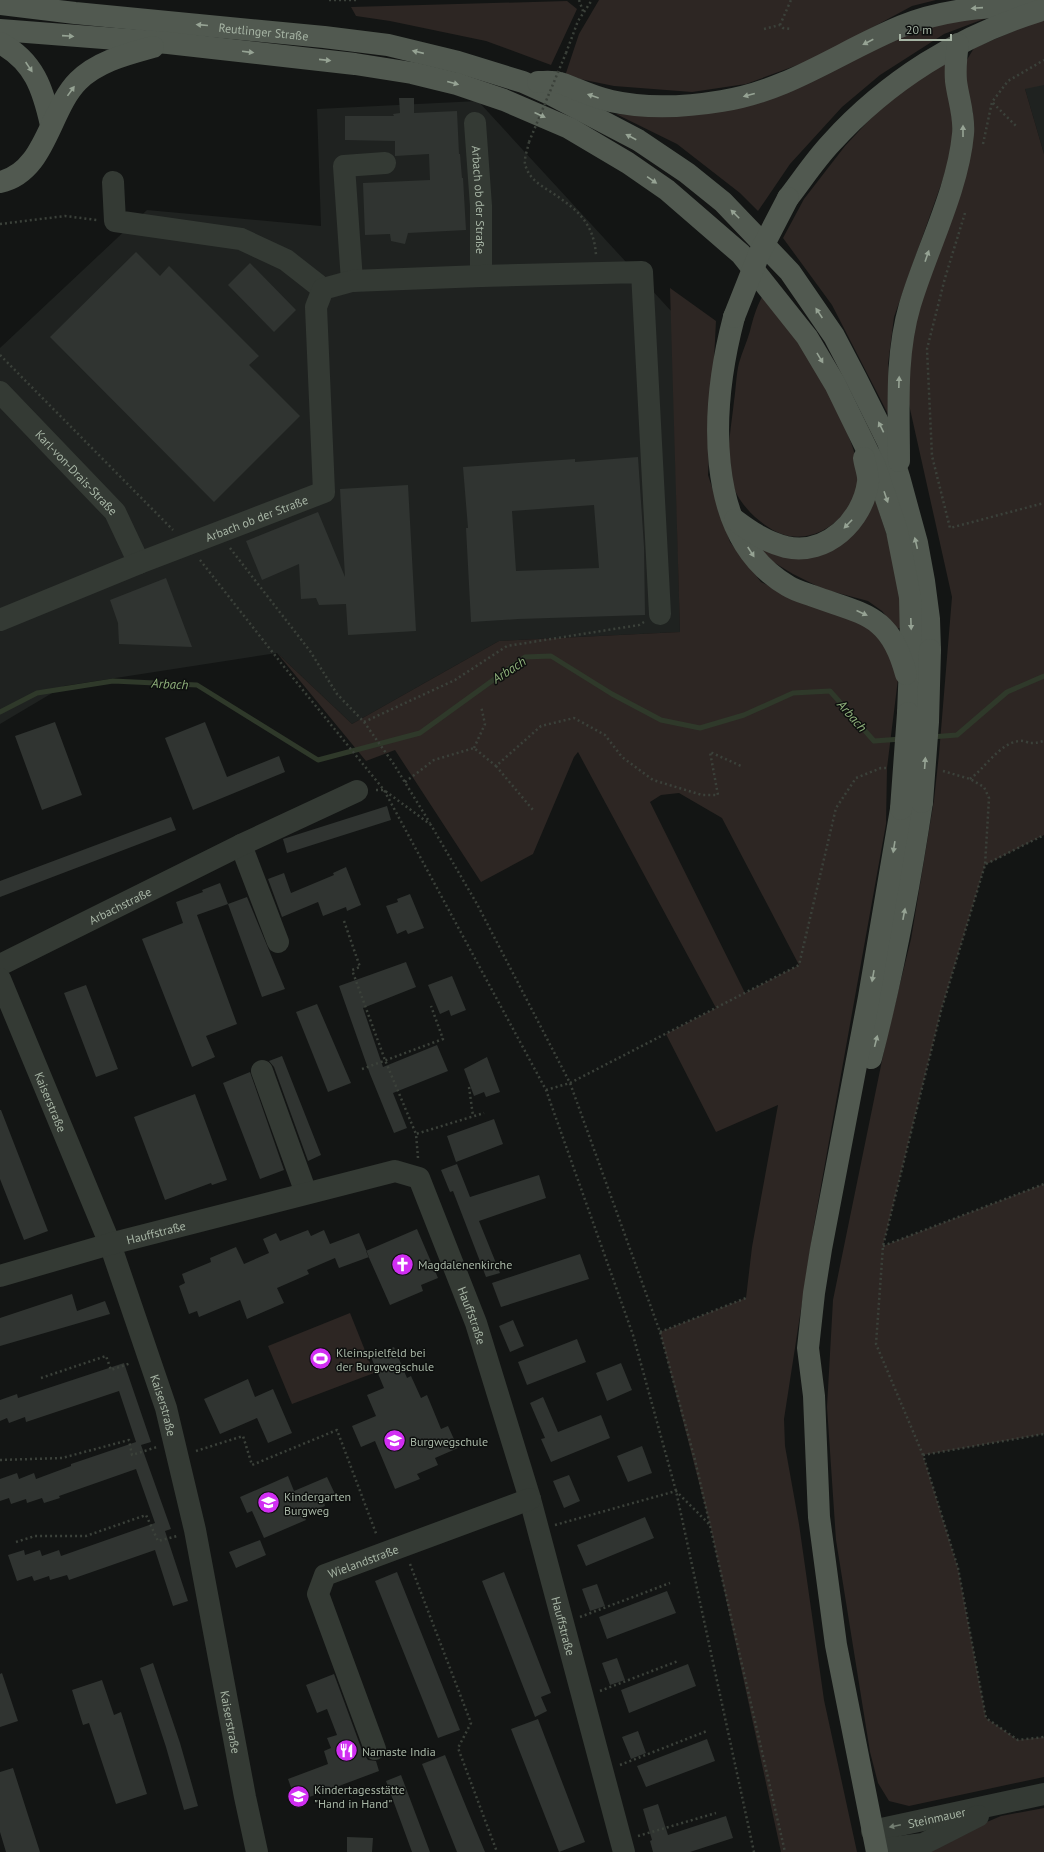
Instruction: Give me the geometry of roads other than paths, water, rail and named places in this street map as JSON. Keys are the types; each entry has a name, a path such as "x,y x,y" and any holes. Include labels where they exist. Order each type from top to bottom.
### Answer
{"main road":[{"path":"30,0 75,13"},
{"path":"523,82 560,83 596,97 633,104 688,105 722,101 748,96 805,75 881,35 923,18 967,8 1044,3"},
{"name":"Reutlinger Straße","path":"0,4 75,13 324,37 388,45 458,62 523,82"},
{"path":"910,687 901,657 890,636 877,621 862,612 789,587 772,576 756,561 746,545 733,518 723,488 719,448 719,404 726,349 734,317 759,254 788,198 830,144 867,107 916,68 958,44 985,31 1044,9"},
{"name":"Reutlinger Straße","path":"0,30 168,43 384,68 457,84 504,100 569,128 628,163 667,190 741,254 807,337 835,384 849,411 859,436"},
{"path":"0,43 13,50 25,62 38,80 46,100 51,125"},
{"path":"0,182 24,170 39,151 63,102 78,81 96,68 118,57 168,43"},
{"path":"900,477 898,378 902,344 910,306 954,180 964,134 956,82 955,64 958,44"},
{"path":"523,82 552,95 638,140 687,173 723,202 790,272 834,336 888,442 900,477 917,543 929,619 930,650 928,722 922,802 908,893 890,983 853,1132 829,1280 814,1396"},
{"path":"733,518 753,534 786,547 804,548 829,541 851,524 862,505 868,481 859,436"},
{"path":"859,436 875,466 898,531 910,597 910,687 901,809 869,997 814,1293 808,1348 814,1396 819,1518 836,1645 875,1844"}],"street":[{"name":"Arbach ob der Straße","path":"475,123 481,206 481,276"},
{"path":"352,282 344,166 386,163"},
{"path":"113,182 115,222 241,239 286,260 324,289 352,282 481,276 642,272 660,614"},
{"name":"Arbach ob der Straße","path":"0,620 138,563 324,492 316,308 324,289"},
{"name":"Karl-von-Drais-Straße","path":"0,392 115,512 138,563"},
{"name":"Arbachstraße","path":"0,965 241,844 357,791"},
{"path":"241,844 278,942"},
{"name":"Kaiserstraße","path":"0,979 110,1244 166,1408 195,1530 245,1797 257,1852"},
{"path":"262,1071 306,1194"},
{"name":"Hauffstraße","path":"0,1276 110,1244 395,1171 419,1178 476,1323 530,1499 622,1847"},
{"name":"Wielandstraße","path":"374,1749 318,1594 325,1576 530,1499"},
{"name":"Steinmauer","path":"875,1844 1001,1804 1044,1794"},
{"name":"Steinmauer","path":"875,1844 921,1848 1001,1804"}],"waterway":[{"name":"Arbach","path":"0,712 37,693 113,681 197,685 318,760 420,733 525,657 551,656 612,694 661,720 700,728 744,715 793,693 830,691 874,741 901,739"},
{"name":"Arbach","path":"931,737 957,735 1007,692 1044,676"}],"place":[{"name":"Magdalenenkirche","path":"402,1264"},
{"name":"Kleinspielfeld bei der Burgwegschule","path":"321,1359"},
{"name":"Burgwegschule","path":"395,1441"},
{"name":"Kindergarten Burgweg","path":"269,1503"},
{"name":"Namaste India","path":"347,1751"},
{"name":"Kindertagesstätte \"Hand in Hand\"","path":"298,1796"}]}
